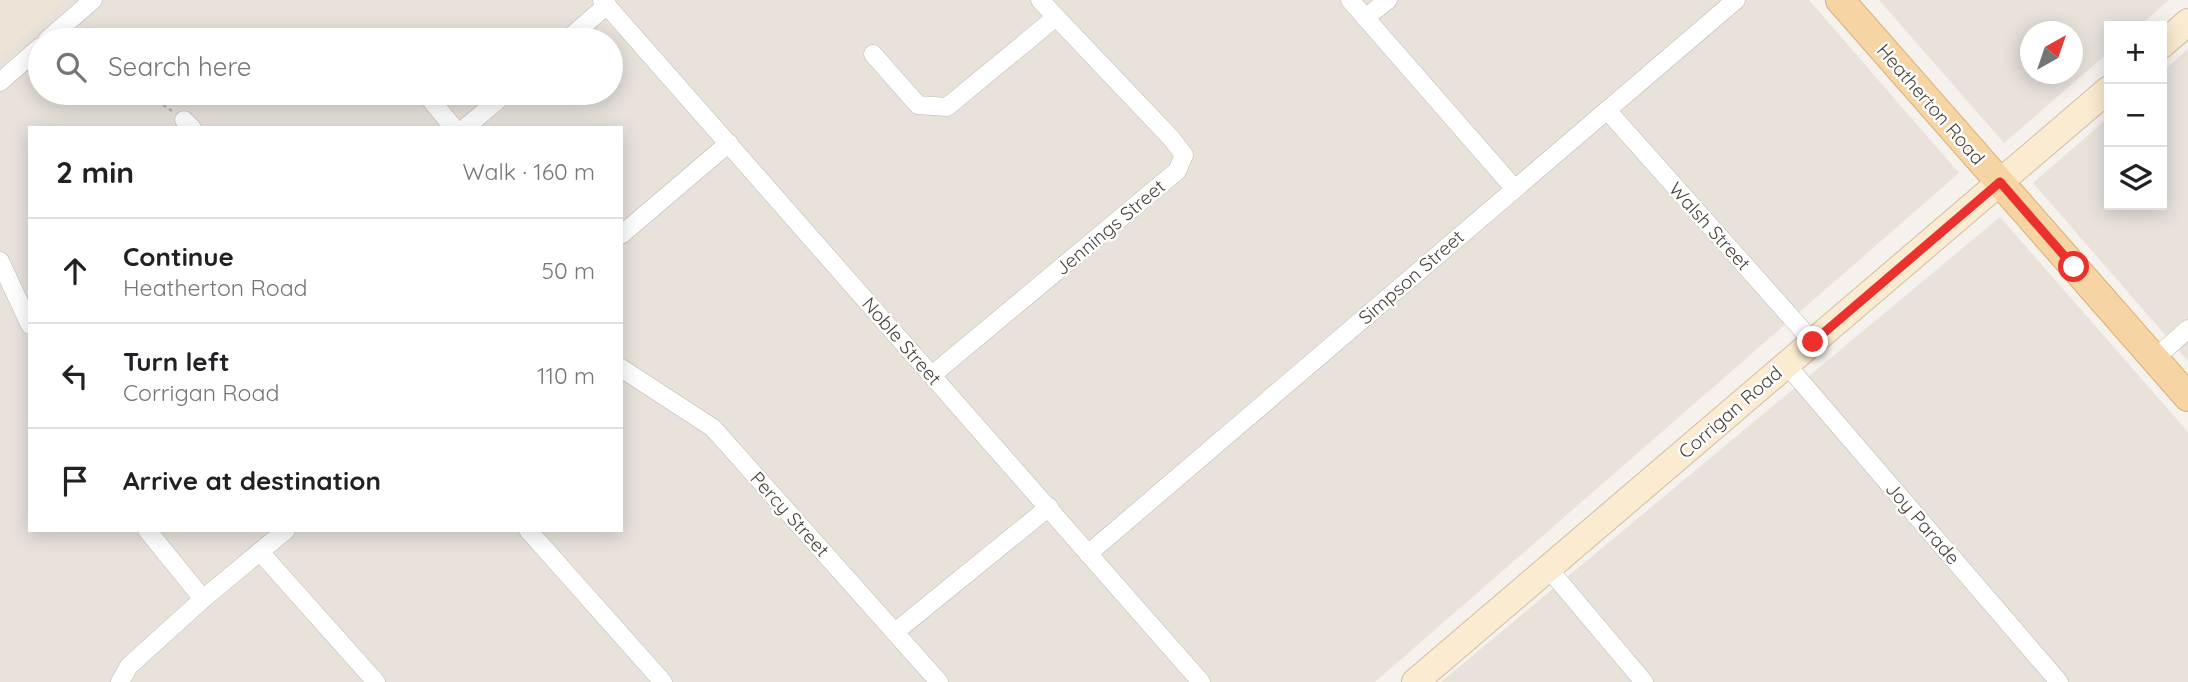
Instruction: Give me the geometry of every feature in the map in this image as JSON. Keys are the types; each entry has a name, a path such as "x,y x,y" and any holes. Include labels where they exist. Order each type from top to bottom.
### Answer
{"main road":[{"name":"Heatherton Road","path":"1840,0 2188,397"},
{"path":"2167,41 2188,22"},
{"name":"Corrigan Road","path":"1415,682 2104,93"}],"street":[{"path":"61,28 93,0"},
{"name":"Jennings Street","path":"932,375 1177,171 1184,155 1040,0"},
{"path":"1349,0 1514,188"},
{"path":"1365,18 1388,0"},
{"name":"Simpson Street","path":"1088,554 1736,0"},
{"path":"579,28 605,3"},
{"name":"Noble Street","path":"605,3 1201,682"},
{"path":"873,54 918,105 947,107 1056,17"},
{"path":"0,82 28,58"},
{"path":"435,105 452,126"},
{"path":"468,126 492,105"},
{"name":"Walsh Street","path":"1607,110 1813,342"},
{"path":"623,233 729,143"},
{"path":"0,261 28,321"},
{"path":"2154,359 2188,329"},
{"name":"Joy Parade","path":"1786,364 2059,682"},
{"name":"Percy Street","path":"623,369 713,428 939,682"},
{"path":"895,632 1049,508"},
{"path":"149,532 203,599"},
{"path":"120,682 129,666 203,599 284,532"},
{"path":"530,532 663,682"},
{"path":"260,552 376,682"},
{"path":"1548,568 1644,682"}],"path":[{"path":"162,105 188,124"}],"shaded area":[{"path":"0,0 1809,0 1959,173 1375,682 0,682"},
{"path":"0,0 66,0 34,28 28,28 28,33 0,58"},
{"path":"1879,0 2169,0 2145,21 2104,21 2104,56 2083,75 2083,21 2020,21 2020,84 2072,84 2004,143"},
{"path":"2188,49 2188,361 2033,183 2104,121 2104,210 2167,210 2167,68"},
{"path":"2000,217 2188,432 2188,682 1441,682"}],"route":[{"path":"1813,342 2000,182 2074,267"}]}
